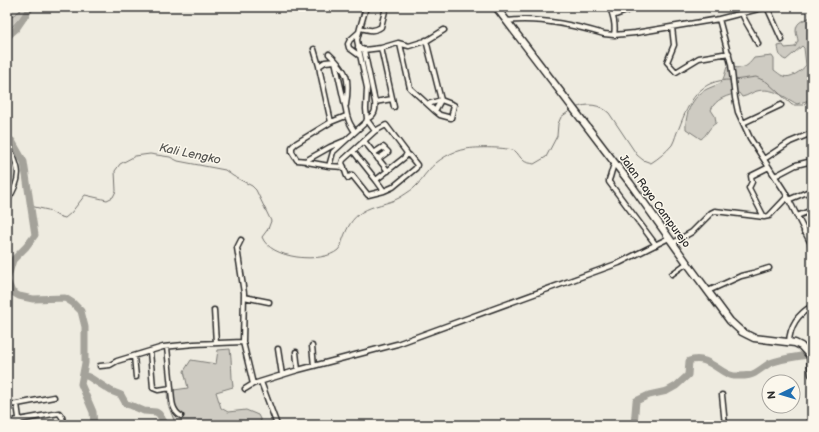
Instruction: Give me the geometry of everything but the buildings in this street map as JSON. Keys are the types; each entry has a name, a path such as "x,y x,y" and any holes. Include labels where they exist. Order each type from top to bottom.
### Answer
{"main road":[{"name":"Jalan Raya Campurejo","path":"498,8 730,321 747,336 766,340 789,342 801,346 808,354 812,374"}],"street":[{"path":"329,166 333,152 372,116 375,110 376,102 358,47 359,30 366,7"},
{"path":"359,30 374,31 382,28 386,7"},
{"path":"610,7 615,28 614,35"},
{"path":"613,16 629,8 637,7"},
{"path":"507,21 516,20 548,22 614,35 719,19 767,7 782,40"},
{"path":"742,13 745,21 755,35 758,44"},
{"path":"719,19 729,53 738,112 750,138 788,198 812,246"},
{"path":"672,27 674,45 667,62 676,72 699,58 729,53"},
{"path":"359,30 348,44 349,48 360,56"},
{"path":"358,47 364,50 400,44 409,46 426,40 444,30"},
{"path":"426,40 440,100 435,111"},
{"path":"400,44 410,88 440,115 451,118 454,105 440,100 428,104"},
{"path":"381,48 394,107"},
{"path":"314,49 331,122"},
{"path":"364,50 367,88 367,119 375,131"},
{"path":"329,54 344,70 347,80 346,116 355,132"},
{"path":"319,66 325,62 335,61"},
{"path":"335,61 346,109"},
{"path":"376,102 392,99"},
{"path":"744,123 770,109 781,105"},
{"path":"345,168 297,160 292,152 292,147 331,122 346,116"},
{"path":"386,125 407,155 418,165 393,187 384,191 368,194 342,163 343,160 364,141 375,131 386,125"},
{"path":"764,159 790,142 812,133"},
{"path":"307,161 344,141"},
{"path":"364,141 388,171"},
{"path":"7,143 13,155 19,176 14,190 7,201"},
{"path":"374,153 383,147 388,152 378,159"},
{"path":"325,150 333,152"},
{"path":"353,151 384,191"},
{"path":"376,180 407,155"},
{"path":"775,176 796,166 812,161"},
{"path":"615,164 611,170 609,182 656,245"},
{"path":"764,217 749,188 752,182 751,176 770,168"},
{"path":"245,389 253,384 298,370 397,344 619,263 656,245 692,232 715,211 764,217 769,216 788,198 812,190"},
{"path":"797,216 812,210"},
{"path":"804,232 812,229"},
{"path":"241,240 237,248 244,297 243,342 253,384"},
{"path":"672,274 687,263"},
{"path":"708,291 741,276 754,274 769,268"},
{"path":"244,297 269,302"},
{"path":"789,342 792,326 806,309 812,306"},
{"path":"214,310 216,343"},
{"path":"100,366 110,365 117,361 150,350 167,347 243,342"},
{"path":"312,346 314,366"},
{"path":"167,347 173,408 181,416"},
{"path":"278,349 282,375"},
{"path":"150,350 154,389 158,390 171,388"},
{"path":"296,352 298,370"},
{"path":"134,356 136,377"},
{"path":"261,382 277,425"},
{"path":"722,395 725,425"},
{"path":"7,405 54,397"},
{"path":"16,404 20,425"},
{"path":"7,422 59,413 62,417 64,425"},
{"path":"806,425 812,422"}],"shaded area":[{"path":"21,7 28,7 26,12 7,32 7,16 10,17 20,11"},
{"path":"812,16 812,99 797,104 778,93 768,90 753,92 742,97 739,93 726,96 713,106 711,110 715,116 716,123 701,139 686,129 690,106 702,92 721,83 727,67 743,67 748,65 754,58 772,56 774,59 774,70 782,76 786,77 796,74 802,70 806,65 804,48 802,46 786,60 779,53 778,46 783,45 785,48 795,47 798,41 796,27 801,21"},
{"path":"230,349 233,387 216,392 221,408 228,412 246,410 258,415 263,425 176,425 168,405 167,391 188,388 184,371 191,360 216,364 218,350"}],"waterway":[{"path":"7,37 16,29 31,7"},
{"name":"Kali Lengko","path":"812,47 809,54 812,62"},
{"name":"Kali Lengko","path":"734,80 756,77 767,82 792,105 803,105 812,95"},
{"name":"Kali Lengko","path":"575,108 584,105 593,105 605,110 609,113 637,155 643,160 651,163 672,145 687,109 697,94 711,83 731,80"},
{"name":"Kali Lengko","path":"30,206 48,210 65,218 71,213 85,195 107,200 113,197 116,191 115,171 120,164 135,156 150,154 170,157 178,161 225,170 252,186 256,190 271,221 268,229 262,237 267,244 275,250 297,257 320,257 338,250 348,227 358,214 395,200 407,193 416,186 436,163 450,154 466,149 505,149 515,151 524,161 534,164 546,157 557,136 558,124 561,117 571,110"},
{"path":"7,138 12,141 24,162 35,235 13,260 7,280 12,292 19,296 33,299 65,298 81,311 85,327 85,363 81,384 93,412 94,425"},
{"path":"634,425 636,401 649,395 667,391 676,386 688,375 689,361 702,360 729,375 745,376 753,374 770,363 812,354"},
{"path":"83,375 121,395 126,404 144,411 156,412 166,425"}]}
